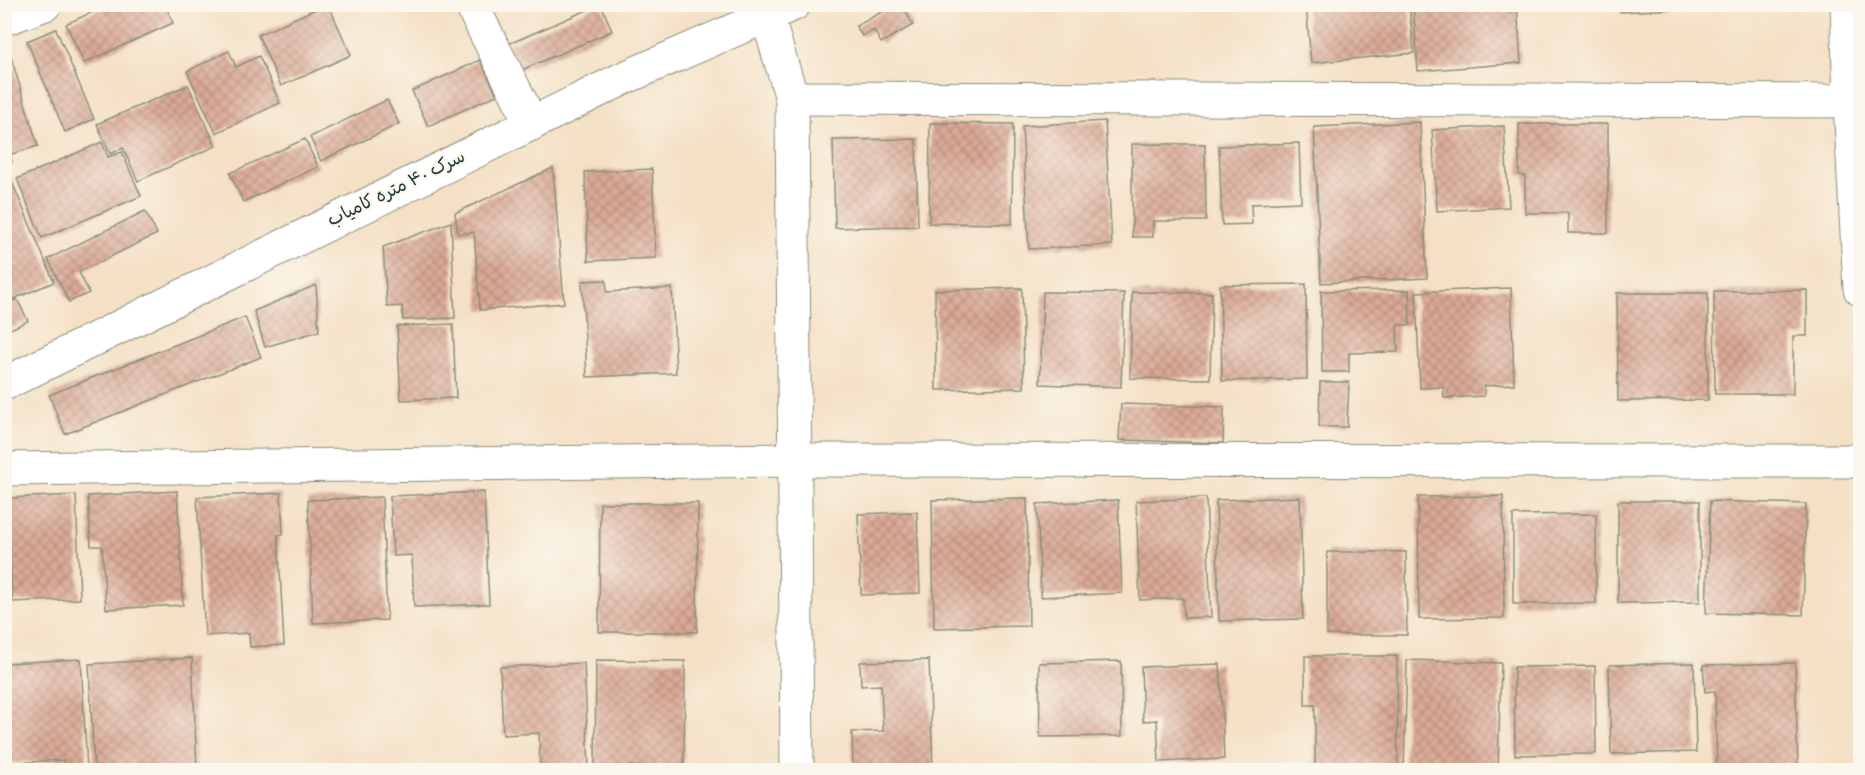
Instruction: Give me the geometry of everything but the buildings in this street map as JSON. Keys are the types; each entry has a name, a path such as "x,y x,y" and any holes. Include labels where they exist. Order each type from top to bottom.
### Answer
{"street":[{"path":"4,19 45,4"},
{"path":"471,4 532,124"},
{"path":"1847,4 1855,101 1860,289"},
{"path":"774,8 792,98 796,771"},
{"name":"سرک ۴۰ متره کامیاب","path":"4,384 622,79 774,8"},
{"path":"792,98 1855,101"},
{"path":"4,469 794,460 1860,461"}]}
